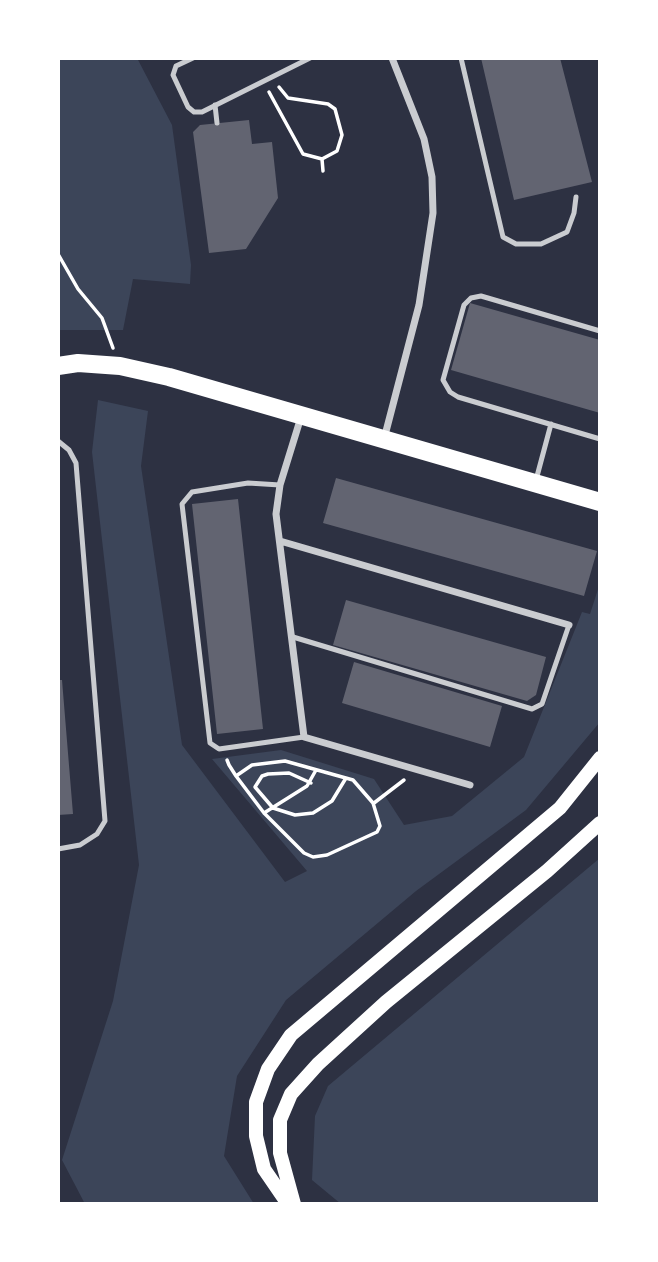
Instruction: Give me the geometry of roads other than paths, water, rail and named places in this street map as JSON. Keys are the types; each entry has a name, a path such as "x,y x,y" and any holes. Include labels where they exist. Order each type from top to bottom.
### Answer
{"main road":[{"path":"58,366 78,363 120,366 600,502"},
{"path":"288,1204 264,1169 256,1136 256,1102 268,1069 291,1035 559,808 600,758"},
{"path":"294,1204 280,1153 280,1120 290,1094 318,1064 386,1002 547,871 600,823"}],"street":[{"path":"384,439 419,305 433,213 432,177 424,139 393,60"},
{"path":"301,416 280,485 276,514 304,737 470,786"},
{"path":"280,541 569,625"}],"lane":[{"path":"193,58 176,66 173,75 188,107 194,112 215,105 273,76 297,60 310,58"},
{"path":"393,60 403,58"},
{"path":"461,58 503,237 516,244 541,244 567,232 575,214 576,197"},
{"path":"215,105 217,123"},
{"path":"600,331 481,296 471,298 464,305 443,380 450,393 600,439"},
{"path":"535,483 551,425"},
{"path":"58,441 69,450 76,463 105,821 97,834 80,845 58,849"},
{"path":"280,485 248,483 192,492 182,504 210,743 219,749 304,737"},
{"path":"293,637 532,709 542,704 569,625"}]}
